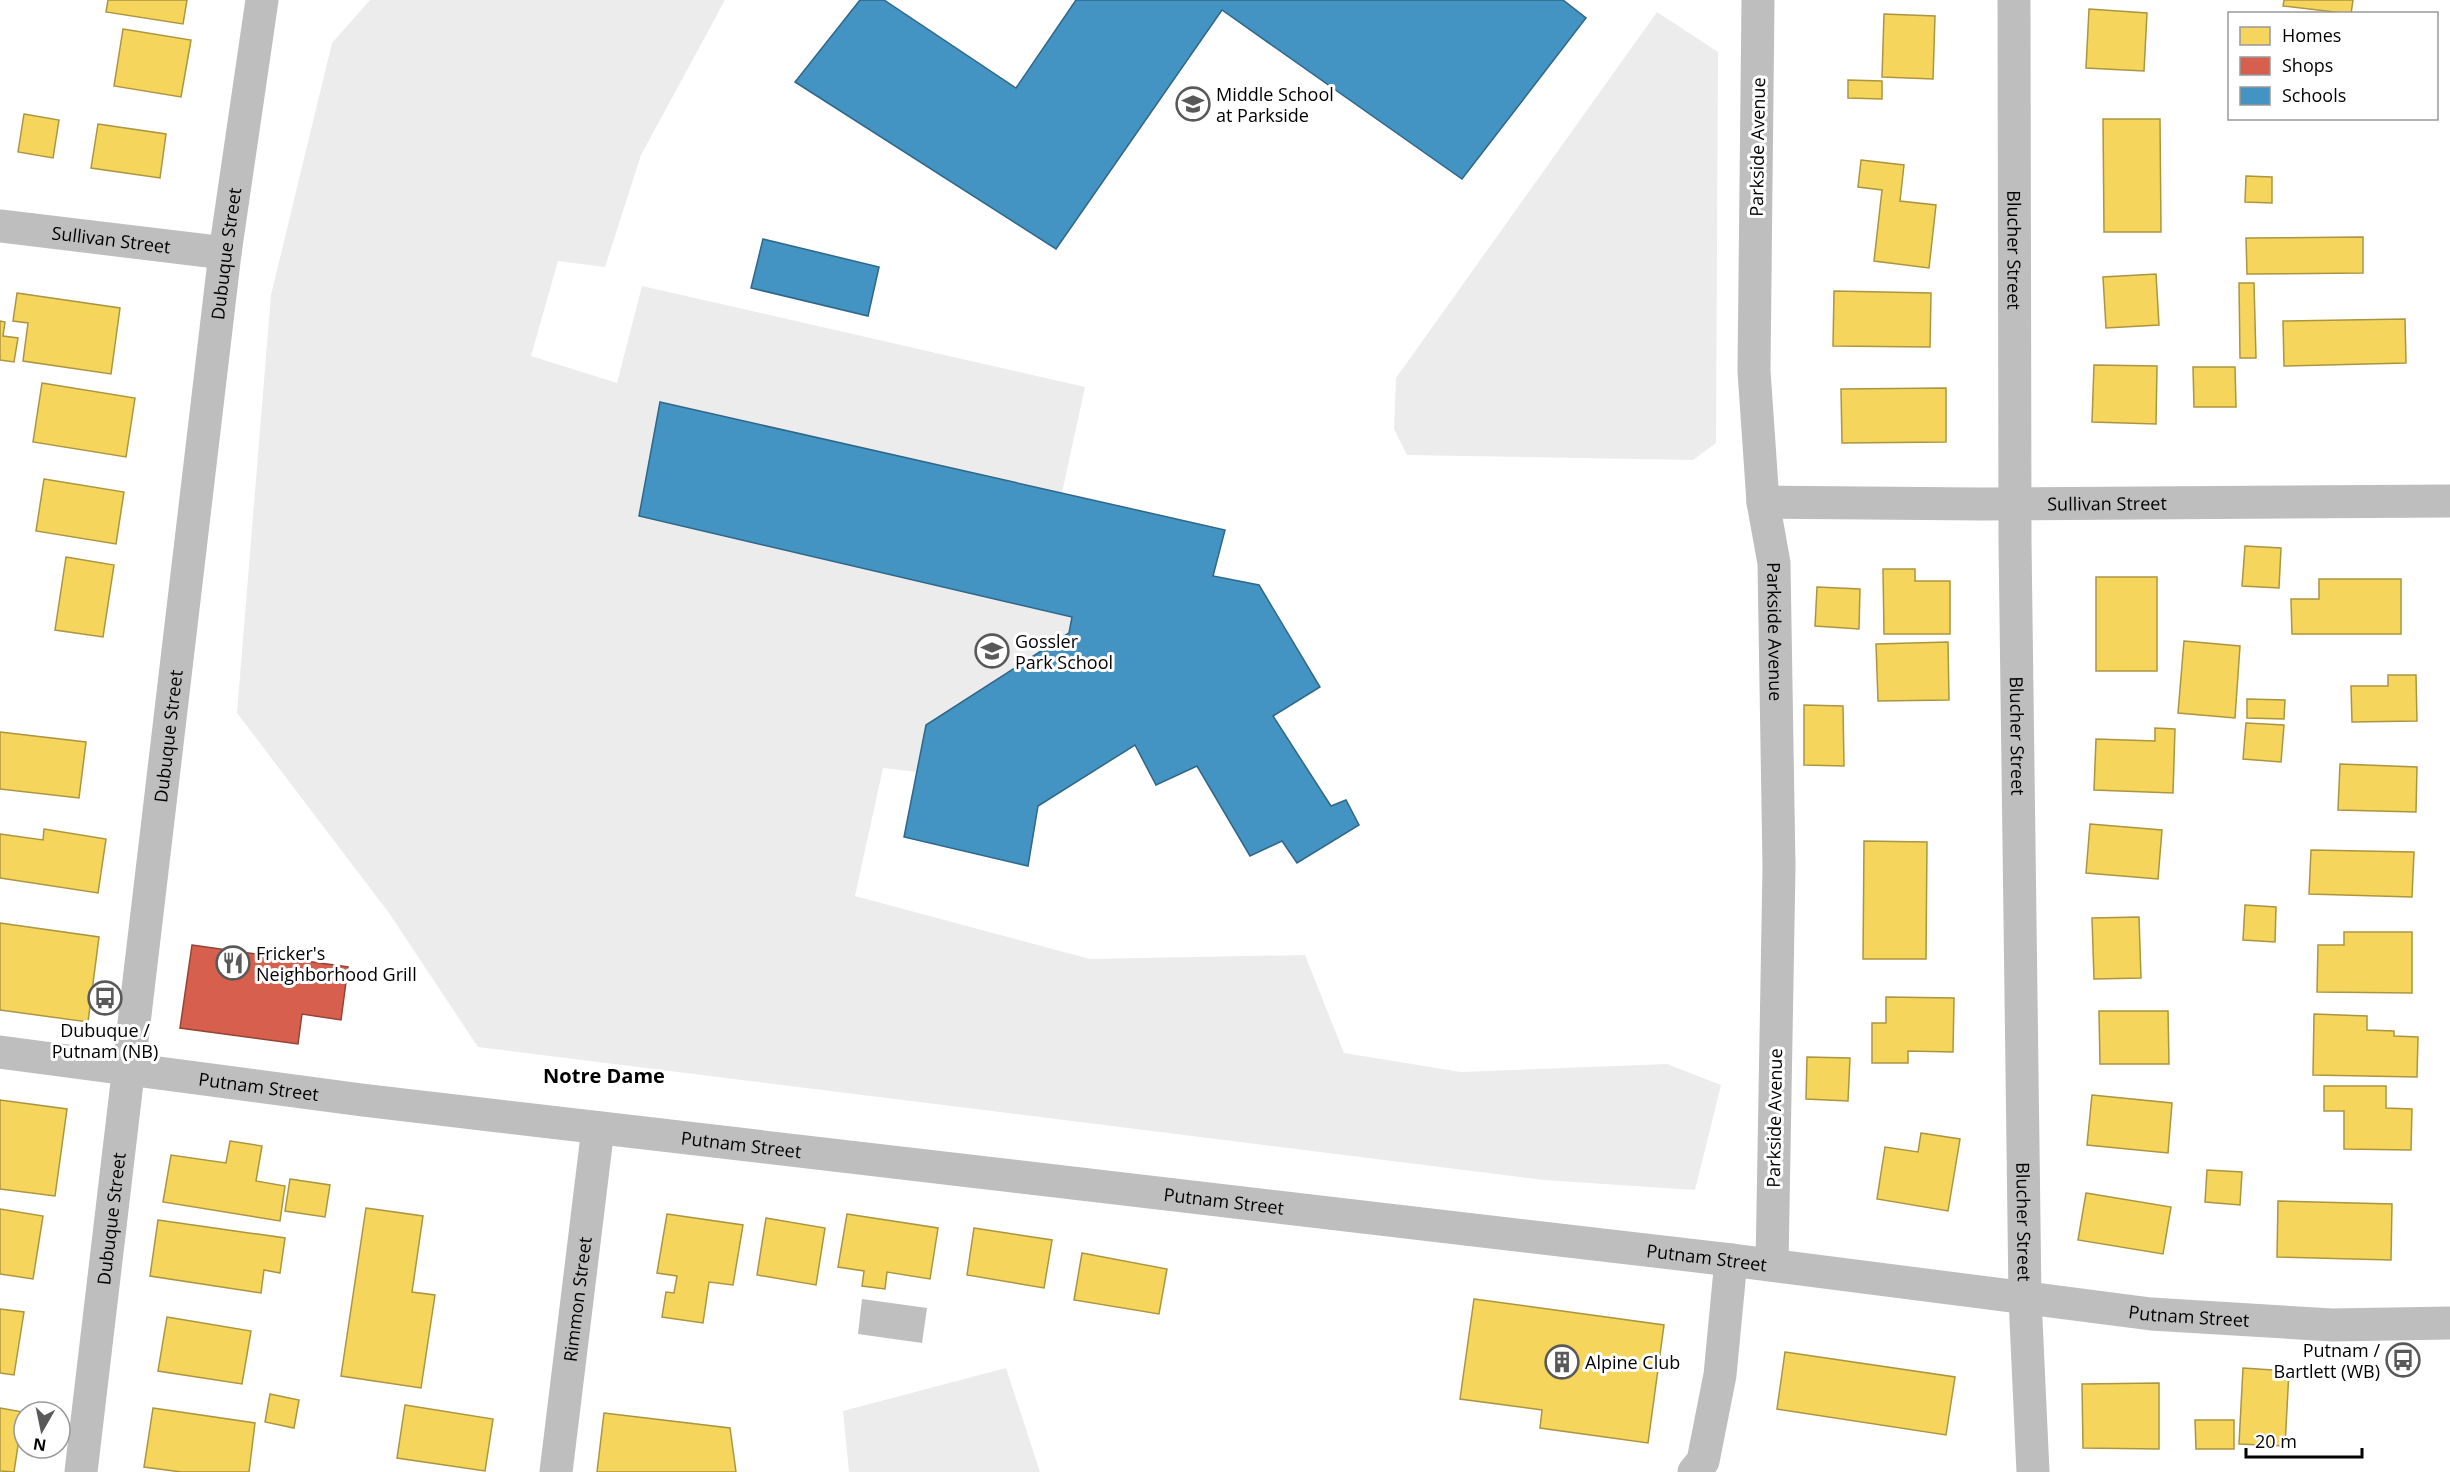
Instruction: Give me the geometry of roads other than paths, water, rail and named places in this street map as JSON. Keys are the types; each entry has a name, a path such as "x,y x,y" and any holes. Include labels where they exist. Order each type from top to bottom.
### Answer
{"street":[{"name":"Dubuque Street","path":"81,1472 225,253 262,0"},
{"name":"Parkside Avenue","path":"1758,0 1754,371 1763,502 1774,563 1779,867 1772,1265"},
{"name":"Blucher Street","path":"2014,0 2014,503 2025,1298 2033,1472"},
{"name":"Sullivan Street","path":"0,226 225,253"},
{"name":"Sullivan Street","path":"1763,502 2450,501"},
{"name":"Putnam Street","path":"0,1052 362,1100 1731,1260 2151,1314 2320,1324 2450,1323"},
{"name":"Rimmon Street","path":"556,1472 598,1128"},
{"path":"1695,1472 1703,1461 1720,1375 1731,1260"}],"place":[{"name":"Middle School at Parkside","path":"1193,104"},
{"name":"Gossler Park School","path":"992,651"},
{"name":"Fricker's Neighborhood Grill","path":"233,963"},
{"name":"Dubuque / Putnam (NB)","path":"105,998"},
{"name":"Putnam / Bartlett (WB)","path":"2403,1360"},
{"name":"Alpine Club","path":"1562,1362"}],"district":[{"name":"Notre Dame","path":"604,1075"}]}
